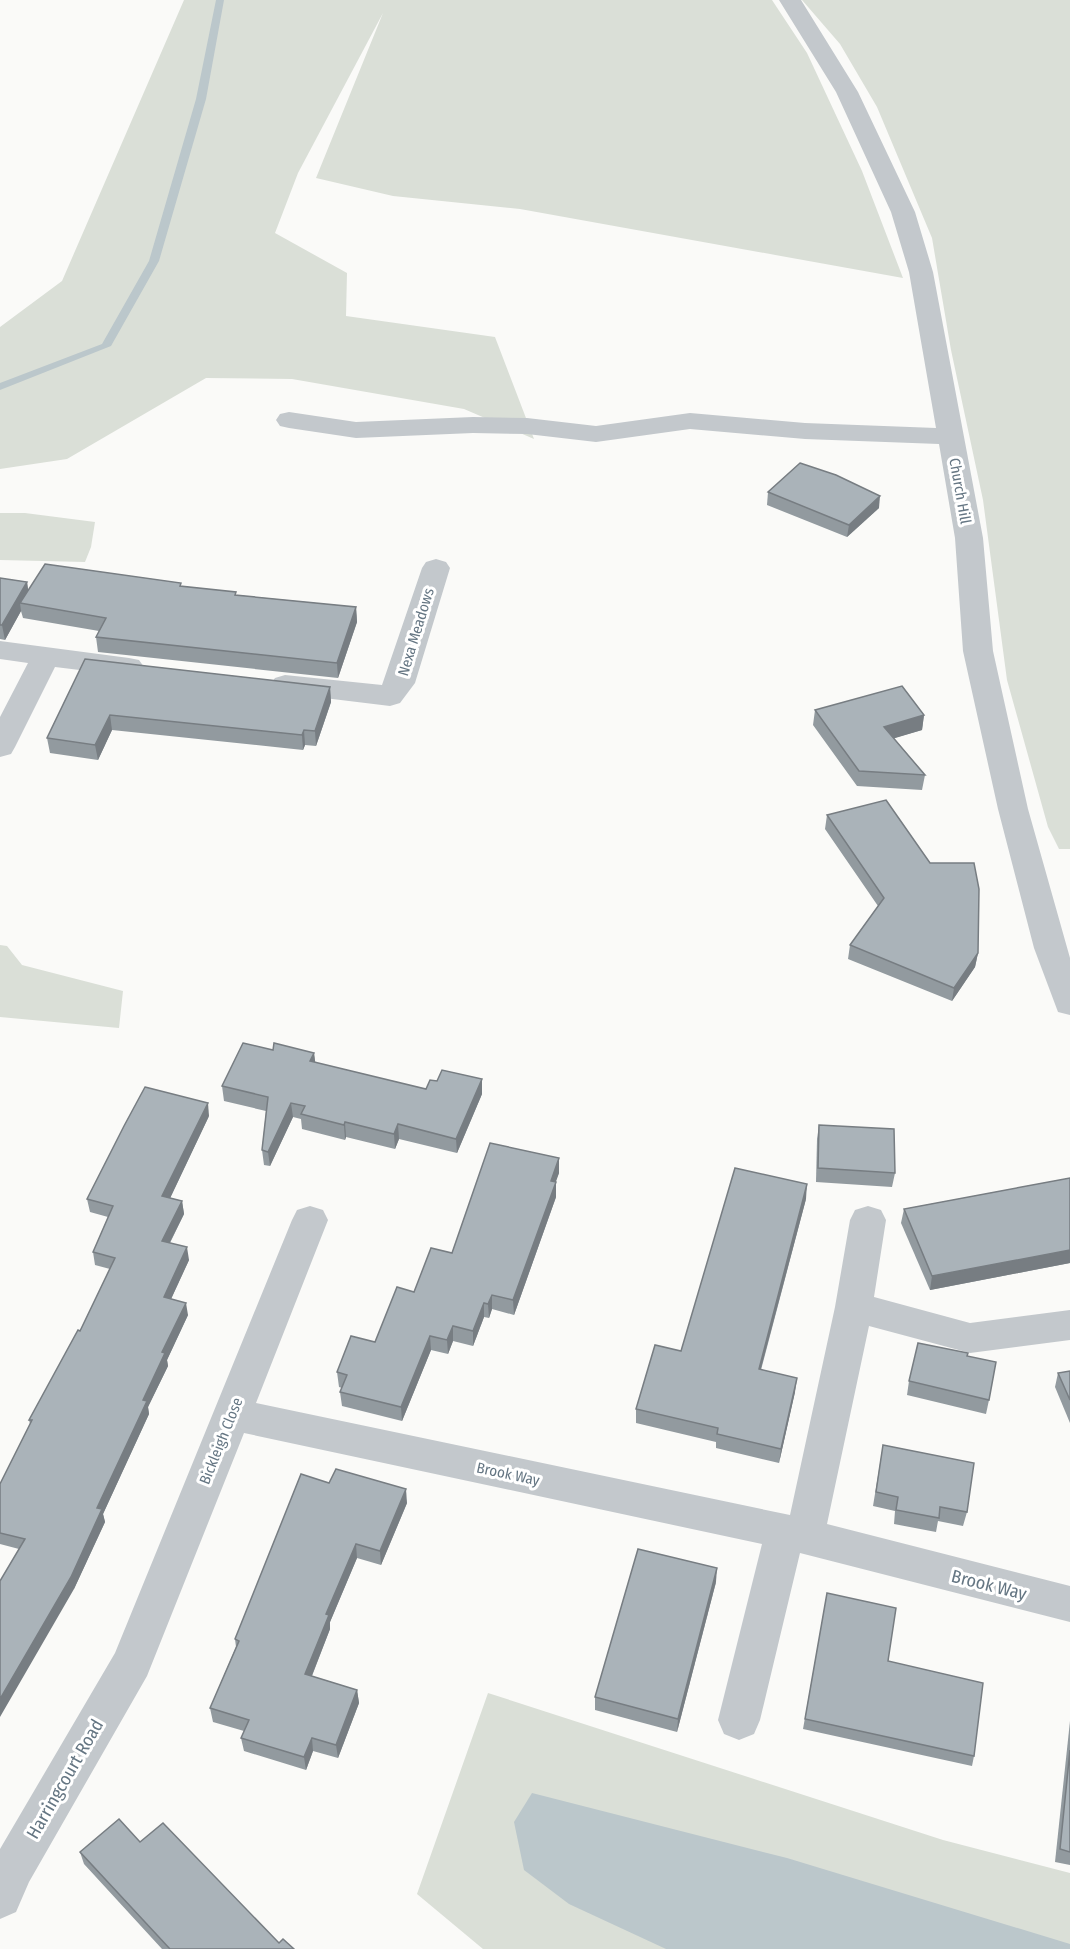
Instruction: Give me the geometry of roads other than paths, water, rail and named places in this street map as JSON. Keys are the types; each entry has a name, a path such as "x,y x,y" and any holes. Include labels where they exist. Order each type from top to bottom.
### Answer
{"street":[{"name":"Church Hill","path":"790,0 847,92 903,212 921,272 969,538 978,651 1013,809 1050,948 1070,1003"},
{"path":"289,420 356,430 473,425 527,426 596,434 632,431 655,424 690,421 805,431 950,436"},
{"name":"Nexa Meadows","path":"259,682 390,696 400,683 436,568"},
{"path":"0,650 45,658 152,670"},
{"path":"0,747 45,658"},
{"name":"Bickleigh Close","path":"132,1663 310,1220"},
{"path":"739,1720 795,1535 854,1307 868,1220"},
{"path":"854,1307 970,1338 1070,1325"},
{"name":"Brook Way","path":"232,1414 795,1535 1070,1604"},
{"name":"Harringcourt Road","path":"0,1897 14,1867 132,1663"}],"waterway":[{"path":"0,387 106,346 154,261 201,99 220,0"}]}
